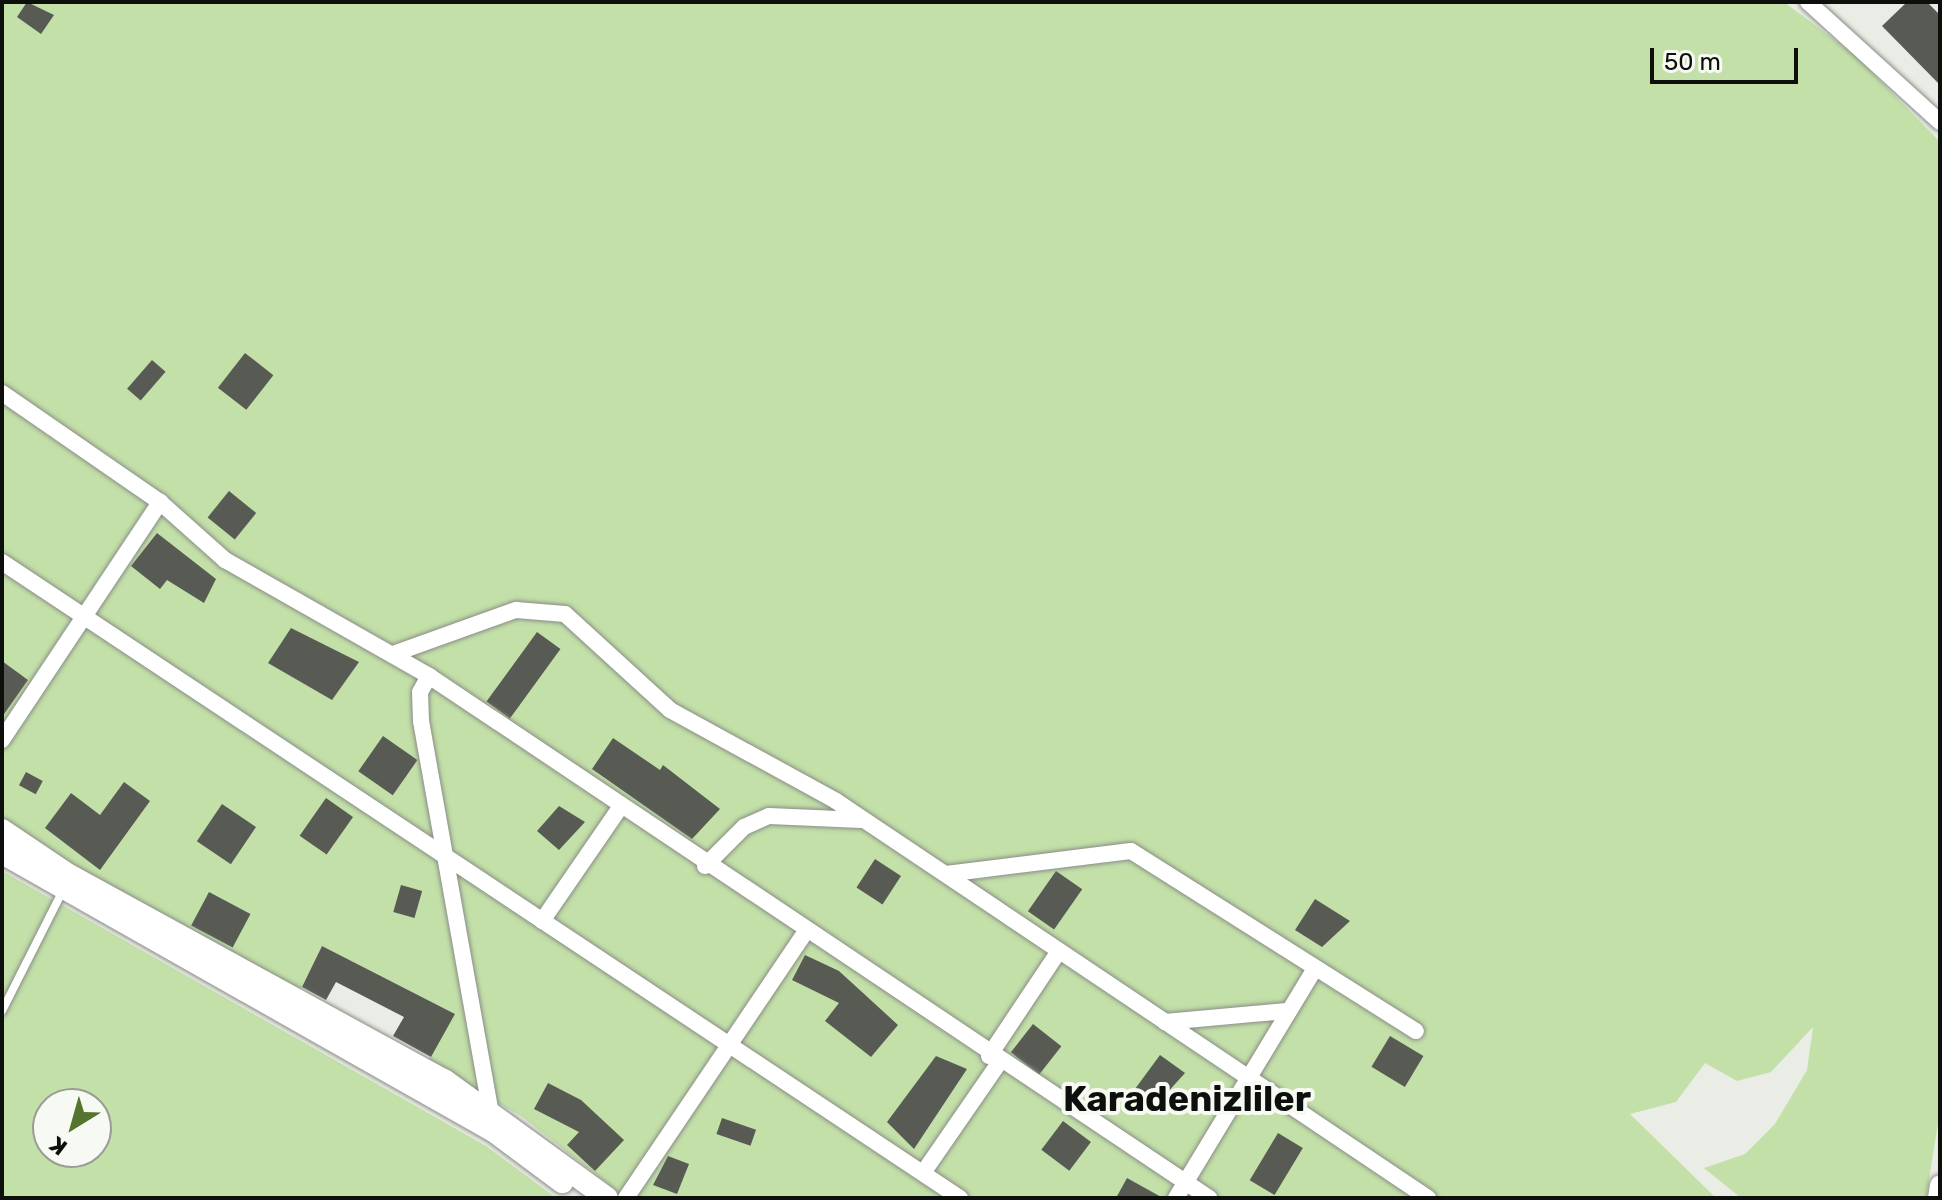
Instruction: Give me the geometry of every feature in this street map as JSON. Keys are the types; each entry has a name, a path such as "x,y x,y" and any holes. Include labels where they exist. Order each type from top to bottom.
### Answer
{"main road":[{"path":"2,830 67,874 491,1108 607,1198"},
{"path":"2,853 495,1132 583,1198"}],"street":[{"path":"1808,2 1940,122"},
{"path":"2,377 17,403"},
{"path":"2,393 160,502 225,560 429,676 619,809 994,1060 1209,1198"},
{"path":"2,740 86,618 160,502"},
{"path":"2,562 960,1198"},
{"path":"393,654 516,610 565,614 670,710 866,821 1428,1198"},
{"path":"429,676 420,692 421,721 495,1132"},
{"path":"542,921 619,809"},
{"path":"705,866 744,827 769,816 866,821"},
{"path":"946,874 1131,851 1313,972 1416,1031"},
{"path":"626,1198 805,933"},
{"path":"923,1173 1059,951"},
{"path":"1176,1198 1247,1074 1313,972"},
{"path":"1165,1022 1287,1011"},
{"path":"1938,1198 1940,1185"}],"lane":[{"path":"2,1011 6,990 63,889"}],"green space":[{"path":"2,2 1784,2 1855,55 1940,142 1940,1111 1926,1198 1741,1198 1704,1168 1745,1154 1775,1124 1807,1070 1813,1027 1771,1072 1737,1081 1705,1063 1676,1102 1630,1114 1716,1198 626,1198 521,1116 427,1063 455,1014 322,946 299,993 22,836 2,821"},
{"path":"2,871 486,1146 556,1198 2,1198"}],"building":[{"path":"27,2 54,15 41,34 17,17"},
{"path":"1907,2 1927,2 1940,15 1940,85 1882,26"},
{"path":"245,353 273,375 246,410 218,388"},
{"path":"152,360 166,372 141,400 127,389"},
{"path":"229,491 256,513 235,539 208,517"},
{"path":"157,533 216,579 204,603 167,580 160,589 131,566"},
{"path":"291,628 359,662 332,700 268,663"},
{"path":"537,632 560,649 510,719 486,702"},
{"path":"2,661 28,680 2,717"},
{"path":"383,736 417,760 393,795 358,771"},
{"path":"613,738 660,770 663,765 720,809 692,839 592,769"},
{"path":"26,772 43,781 36,794 19,785"},
{"path":"124,782 150,801 100,870 45,828 71,793 100,815"},
{"path":"326,798 353,817 327,855 300,836"},
{"path":"222,804 256,827 231,864 197,841"},
{"path":"559,806 585,822 559,850 537,831"},
{"path":"875,859 901,876 882,904 856,888"},
{"path":"1056,871 1082,889 1054,929 1028,911"},
{"path":"401,885 422,891 414,918 393,912"},
{"path":"209,892 250,914 233,948 191,926"},
{"path":"1315,899 1350,921 1322,947 1295,930"},
{"path":"322,946 455,1014 431,1057 393,1036 404,1017 336,982 326,1000 302,987"},
{"path":"805,955 839,971 898,1025 871,1057 825,1021 839,1003 792,980"},
{"path":"1033,1024 1061,1046 1039,1075 1011,1052"},
{"path":"1390,1036 1423,1056 1405,1087 1371,1067"},
{"path":"1160,1055 1185,1073 1156,1105 1135,1089"},
{"path":"936,1056 967,1069 914,1149 887,1122"},
{"path":"548,1083 581,1100 624,1140 595,1171 567,1145 579,1132 534,1109"},
{"path":"722,1118 756,1130 751,1146 716,1134"},
{"path":"1063,1121 1091,1142 1069,1171 1041,1150"},
{"path":"1278,1133 1303,1148 1275,1195 1250,1180"},
{"path":"668,1156 689,1164 677,1194 653,1185"},
{"path":"1127,1178 1163,1198 1116,1198"}],"district":[{"name":"Karadenizliler","path":"1187,1099"}]}
